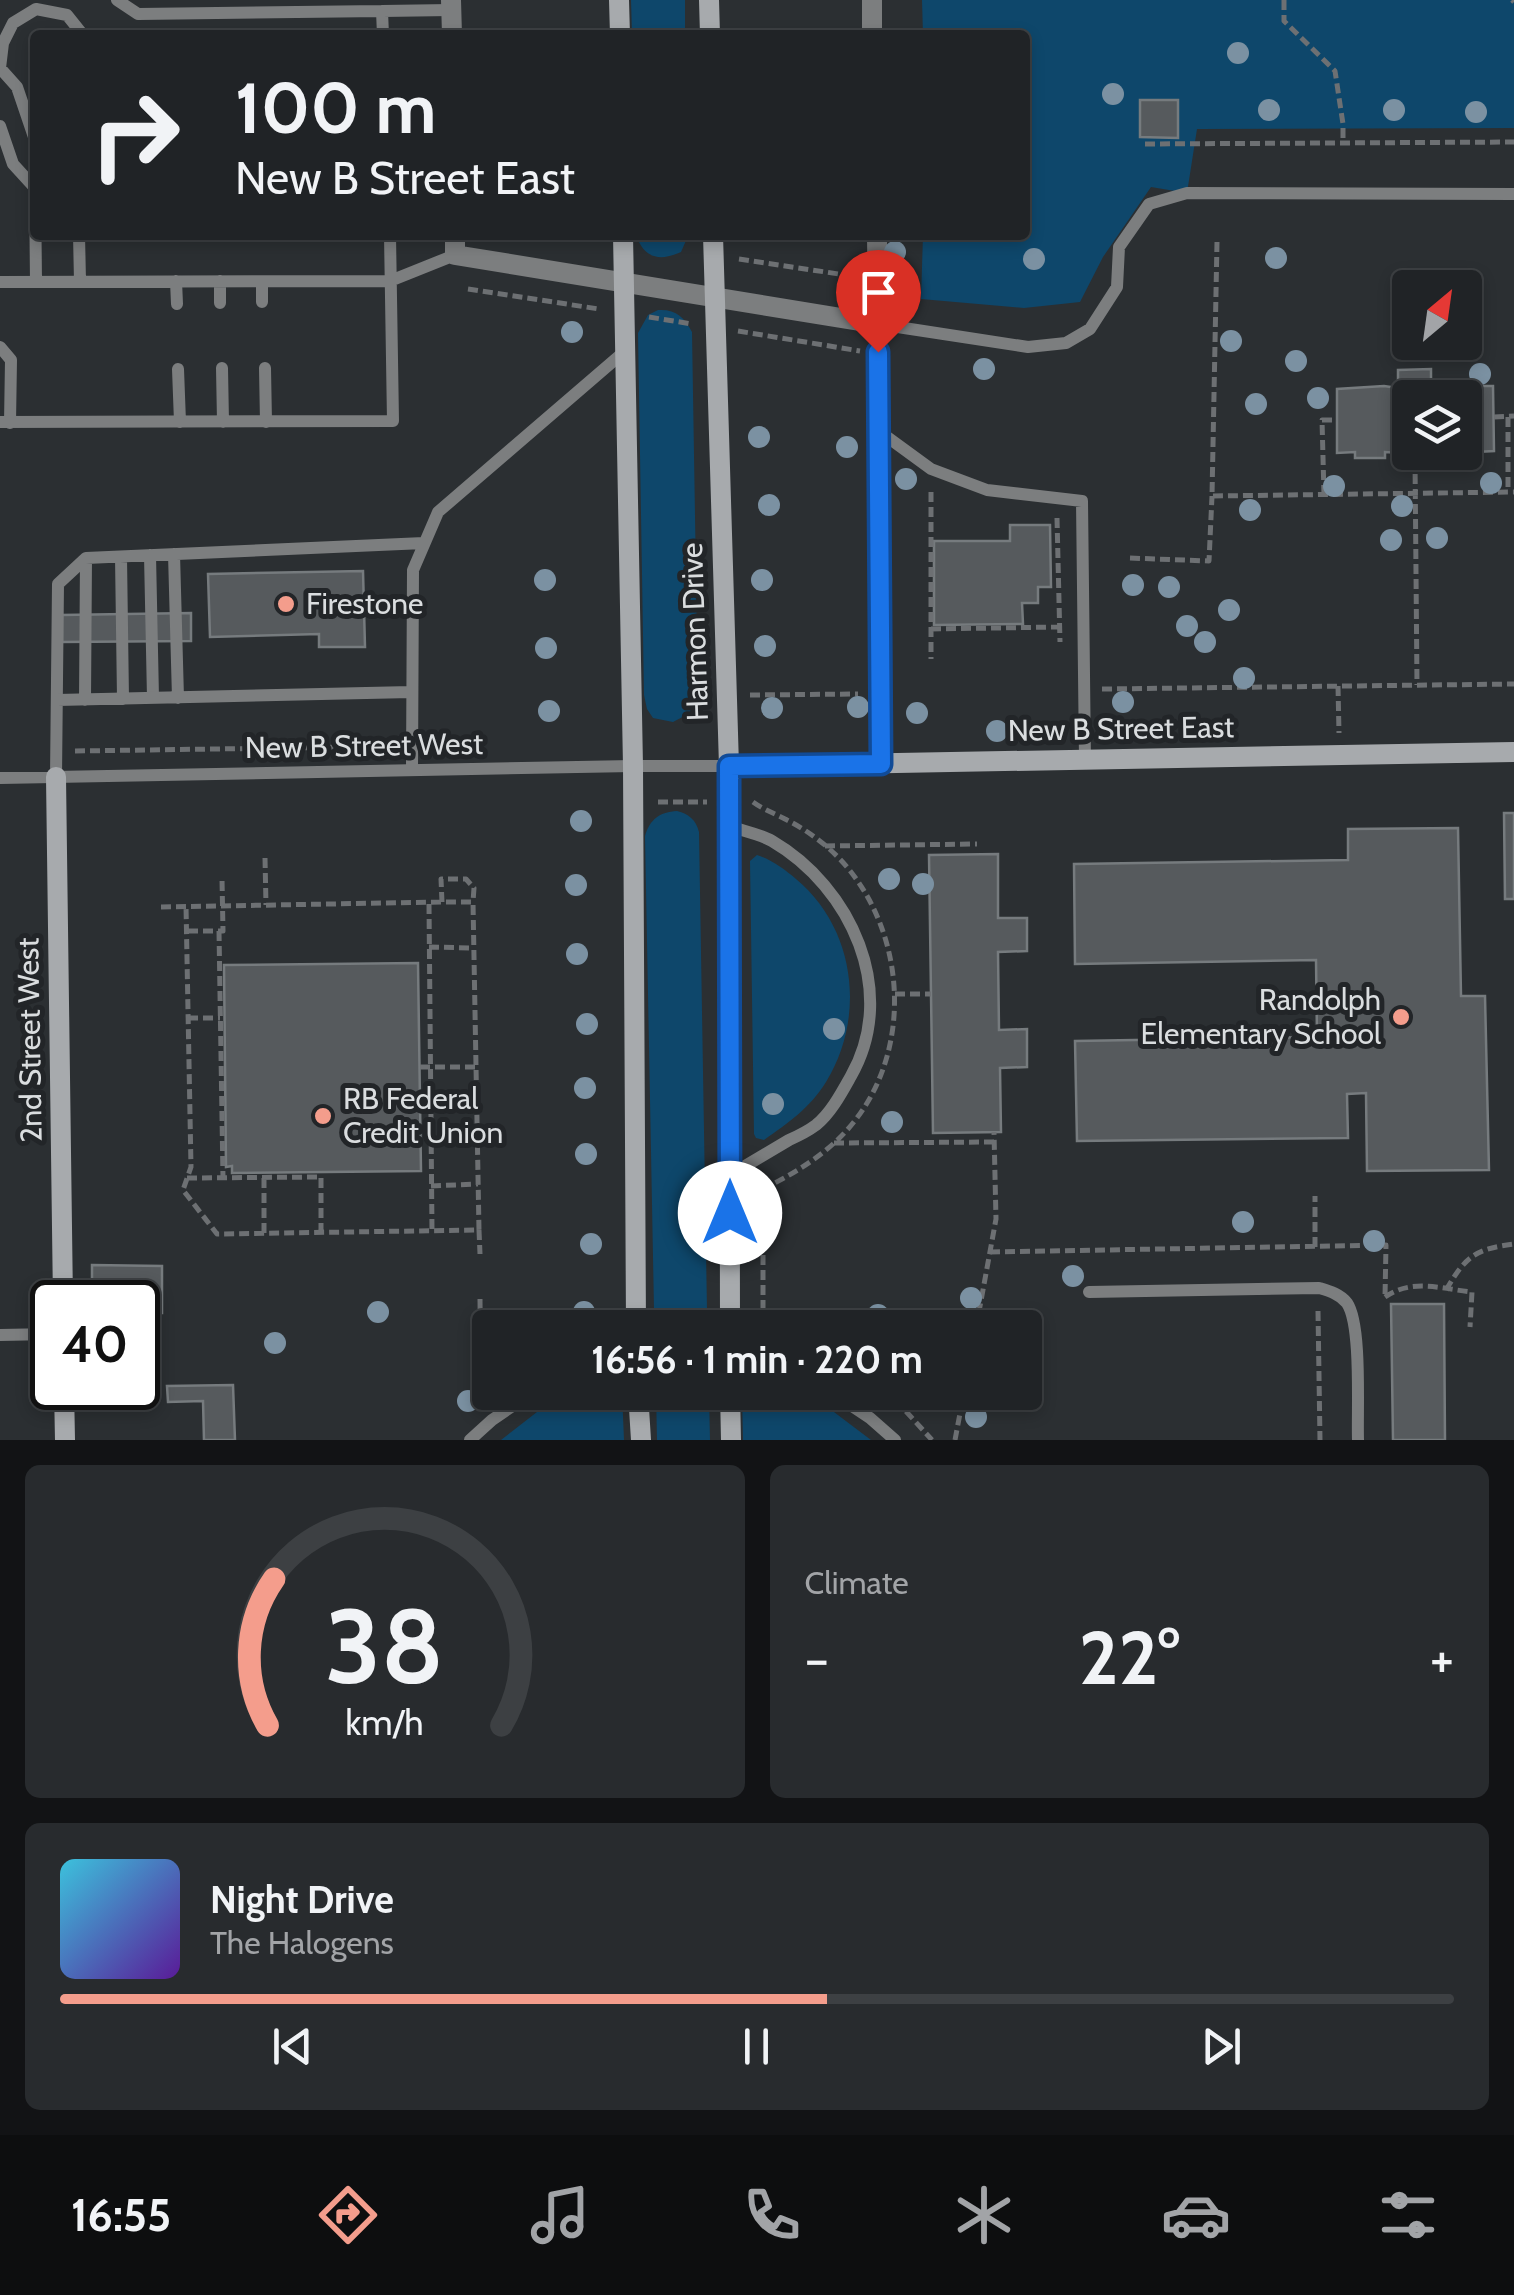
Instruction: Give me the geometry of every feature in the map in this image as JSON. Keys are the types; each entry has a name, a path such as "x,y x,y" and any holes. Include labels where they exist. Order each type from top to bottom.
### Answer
{"street":[{"path":"619,0 620,30"},
{"path":"709,0 710,30"},
{"path":"872,0 872,30"},
{"path":"451,5 452,30"},
{"path":"623,240 633,766 636,1310"},
{"name":"Harmon Drive","path":"713,240 729,766 730,1310"},
{"path":"455,245 624,283 878,324 876,240"},
{"name":"New B Street East","path":"729,766 1514,752"},
{"name":"2nd Street West","path":"56,776 63,1280"},
{"path":"64,1410 65,1440"},
{"path":"639,1410 640,1440"},
{"path":"730,1410 731,1440"}],"lane":[{"path":"117,0 138,14 382,11 451,5"},
{"path":"30,125 17,87 0,68 3,43 12,23 36,9 67,15 79,30"},
{"path":"382,11 382,30"},
{"path":"0,126 12,164 30,181"},
{"path":"881,764 878,324 1028,347 1066,343 1090,329 1117,288 1119,247 1148,204 1187,193 1514,194"},
{"path":"36,240 36,282"},
{"path":"79,240 80,281"},
{"path":"0,347 10,360 5,423 393,421 390,240"},
{"path":"0,282 390,281 455,245"},
{"path":"176,281 177,304"},
{"path":"220,281 220,303"},
{"path":"262,282 262,302"},
{"path":"412,770 413,570 438,512 625,351"},
{"path":"222,368 224,422"},
{"path":"265,368 266,422"},
{"path":"178,369 180,422"},
{"path":"879,432 930,468 988,490 1082,500 1085,760"},
{"path":"56,776 58,584 86,558 424,543"},
{"path":"174,554 178,698"},
{"path":"150,555 153,698"},
{"path":"121,557 122,699"},
{"path":"85,700 86,558"},
{"path":"57,700 412,692"},
{"name":"New B Street West","path":"0,778 729,766"},
{"path":"729,826 771,840 816,874 839,903 856,934 870,974 872,1018 860,1061 830,1110 816,1125 730,1175"},
{"path":"1089,1292 1319,1288 1334,1292 1347,1304 1356,1325 1358,1440"},
{"path":"0,1335 30,1334"},
{"path":"470,1440 507,1410"},
{"path":"858,1410 896,1440"}],"path":[{"path":"1284,0 1284,21 1335,71 1344,124 1343,143"},
{"path":"1145,144 1514,142"},
{"path":"1130,558 1209,561 1216,242"},
{"path":"734,258 852,276 878,284"},
{"path":"468,289 878,352"},
{"path":"1212,496 1511,492 1511,417 1494,417"},
{"path":"1324,495 1322,420 1337,420"},
{"path":"930,468 931,659"},
{"path":"1415,470 1416,685"},
{"path":"1057,515 1060,655"},
{"path":"931,629 1059,627"},
{"path":"1084,690 1514,684"},
{"path":"1338,686 1340,756"},
{"path":"742,695 880,694"},
{"path":"72,752 412,746"},
{"path":"633,802 754,802 790,821 846,867 880,924 891,954 896,1007 892,1038 879,1078 860,1112 834,1143 762,1190 763,1310"},
{"path":"825,846 977,844"},
{"path":"265,858 266,905"},
{"path":"442,902 442,879 466,879 474,888 480,1254"},
{"path":"187,930 223,931 222,880"},
{"path":"429,902 432,1231"},
{"path":"161,906 473,902"},
{"path":"186,906 191,1167 183,1190 217,1234 479,1230"},
{"path":"219,931 222,1178"},
{"path":"429,947 474,948"},
{"path":"895,994 931,994"},
{"path":"188,1018 220,1018"},
{"path":"420,1066 477,1067"},
{"path":"979,1310 996,1219 994,1132"},
{"path":"834,1143 994,1142"},
{"path":"188,1178 321,1177 321,1233"},
{"path":"264,1178 264,1234"},
{"path":"431,1186 479,1184"},
{"path":"1315,1196 1315,1246"},
{"path":"1446,1290 1472,1254 1514,1244"},
{"path":"990,1252 1386,1245 1385,1297 1410,1286 1472,1292 1470,1327"},
{"path":"480,1299 480,1310"},
{"path":"1318,1312 1320,1440"},
{"path":"905,1410 932,1440"},
{"path":"955,1440 961,1410"}],"shaded area":[{"path":"631,0 685,0 685,30 632,30"},
{"path":"922,0 1514,0 1514,128 1197,129 1187,193 1151,187 1103,257 1080,302 1024,308 921,299 923,240 1030,240 1030,30 923,30"},
{"path":"638,240 686,240 681,252 666,257 653,256"},
{"path":"658,310 679,315 692,332 698,699 692,712 673,722 653,718 644,695 638,333 648,315"},
{"path":"666,813 685,814 699,832 707,1310 654,1309 645,836 656,818"},
{"path":"757,855 796,879 832,923 842,948 850,1002 839,1057 826,1082 806,1107 764,1140 754,1134 750,861"},
{"path":"623,1410 624,1440 501,1440 537,1412"},
{"path":"656,1410 709,1410 710,1440 657,1440"},
{"path":"742,1410 831,1410 871,1440 743,1440"}],"building":[{"path":"1140,100 1178,100 1178,138 1140,137"},
{"path":"1431,369 1431,380 1398,380 1398,370"},
{"path":"1482,386 1493,386 1494,451 1482,452"},
{"path":"1392,387 1392,452 1385,452 1385,458 1355,458 1355,452 1337,453 1337,389"},
{"path":"1010,525 1050,525 1051,587 1038,587 1038,603 1022,603 1023,624 934,625 934,541 1010,541"},
{"name":"Firestone","path":"363,571 365,647 319,647 319,634 210,637 208,574"},
{"path":"191,613 191,641 62,642 62,615"},
{"path":"1504,813 1514,813 1514,899 1505,899"},
{"name":"Randolph Elementary School","path":"1458,828 1461,996 1485,996 1489,1170 1367,1171 1366,1093 1347,1094 1348,1138 1077,1141 1075,1041 1317,1037 1316,960 1075,964 1074,864 1348,860 1348,829"},
{"path":"998,854 998,918 1027,918 1027,951 998,952 999,1030 1027,1029 1027,1067 1000,1068 1001,1132 933,1133 929,855"},
{"name":"RB Federal Credit Union","path":"418,963 421,1171 232,1173 232,1166 226,1167 224,965"},
{"path":"92,1265 162,1266 162,1313 160,1280 92,1280"},
{"path":"1391,1304 1444,1304 1445,1440 1393,1440"},
{"path":"233,1385 235,1440 204,1440 203,1401 168,1402 167,1386"}],"place":[{"name":"Firestone","path":"286,604"},
{"name":"Randolph Elementary School","path":"1401,1017"},
{"name":"RB Federal Credit Union","path":"323,1116"}],"route":[{"path":"730,1213 729,766 881,764 878,352"}]}
